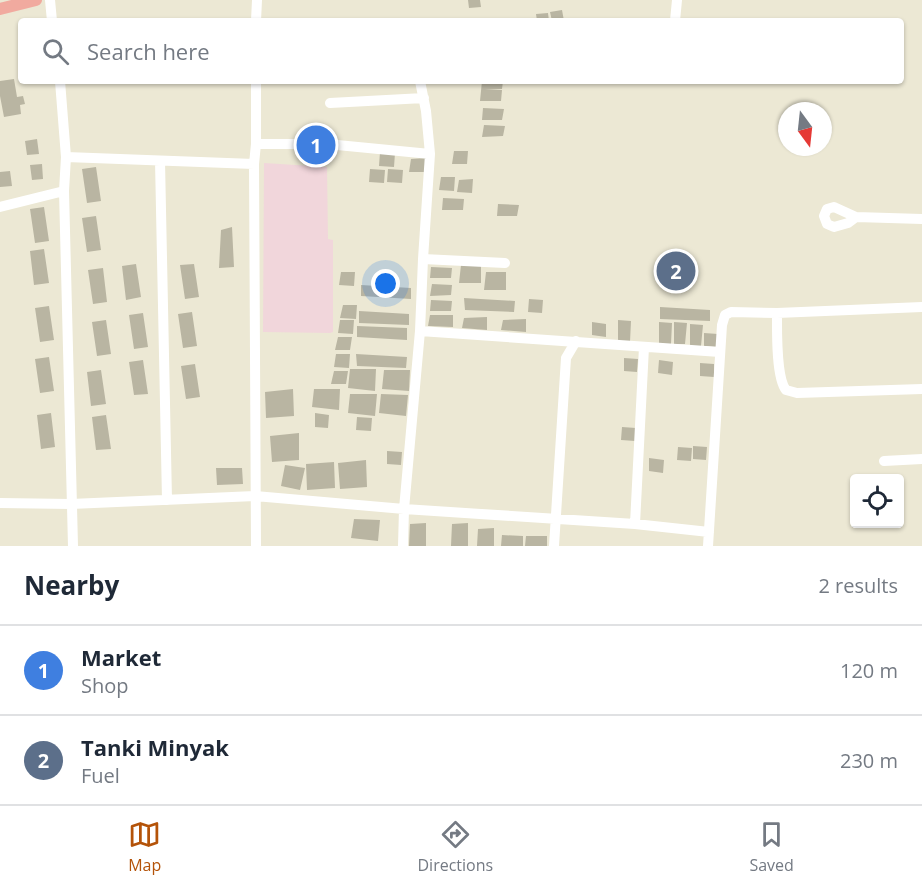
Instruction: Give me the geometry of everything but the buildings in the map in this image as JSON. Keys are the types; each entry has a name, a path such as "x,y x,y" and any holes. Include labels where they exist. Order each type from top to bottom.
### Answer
{"main road":[{"path":"0,9 36,0"}],"street":[{"path":"50,0 52,18"},
{"path":"256,0 256,18"},
{"path":"675,18 677,0"},
{"path":"60,84 66,158 64,191 73,546"},
{"path":"256,84 254,164 256,546"},
{"path":"403,546 429,193 430,154 421,84"},
{"path":"330,103 424,98"},
{"path":"256,144 327,144 430,154"},
{"path":"66,158 254,164"},
{"path":"160,161 167,500"},
{"path":"0,207 64,191"},
{"path":"856,217 922,219"},
{"path":"423,259 505,263"},
{"path":"708,546 722,325 727,313 922,307"},
{"path":"777,313 781,382 786,390 796,393 922,389"},
{"path":"420,331 720,352"},
{"path":"556,341 566,358"},
{"path":"554,546 566,358 576,341"},
{"path":"635,524 644,347"},
{"path":"884,461 922,459"},
{"path":"0,503 71,504 255,496 635,524 709,532"}],"shaded area":[{"path":"264,163 327,167 328,239 333,240 333,332 263,332"}],"place":[{"name":"Market","path":"316,145"},
{"name":"Tanki Minyak","path":"676,271"}]}
